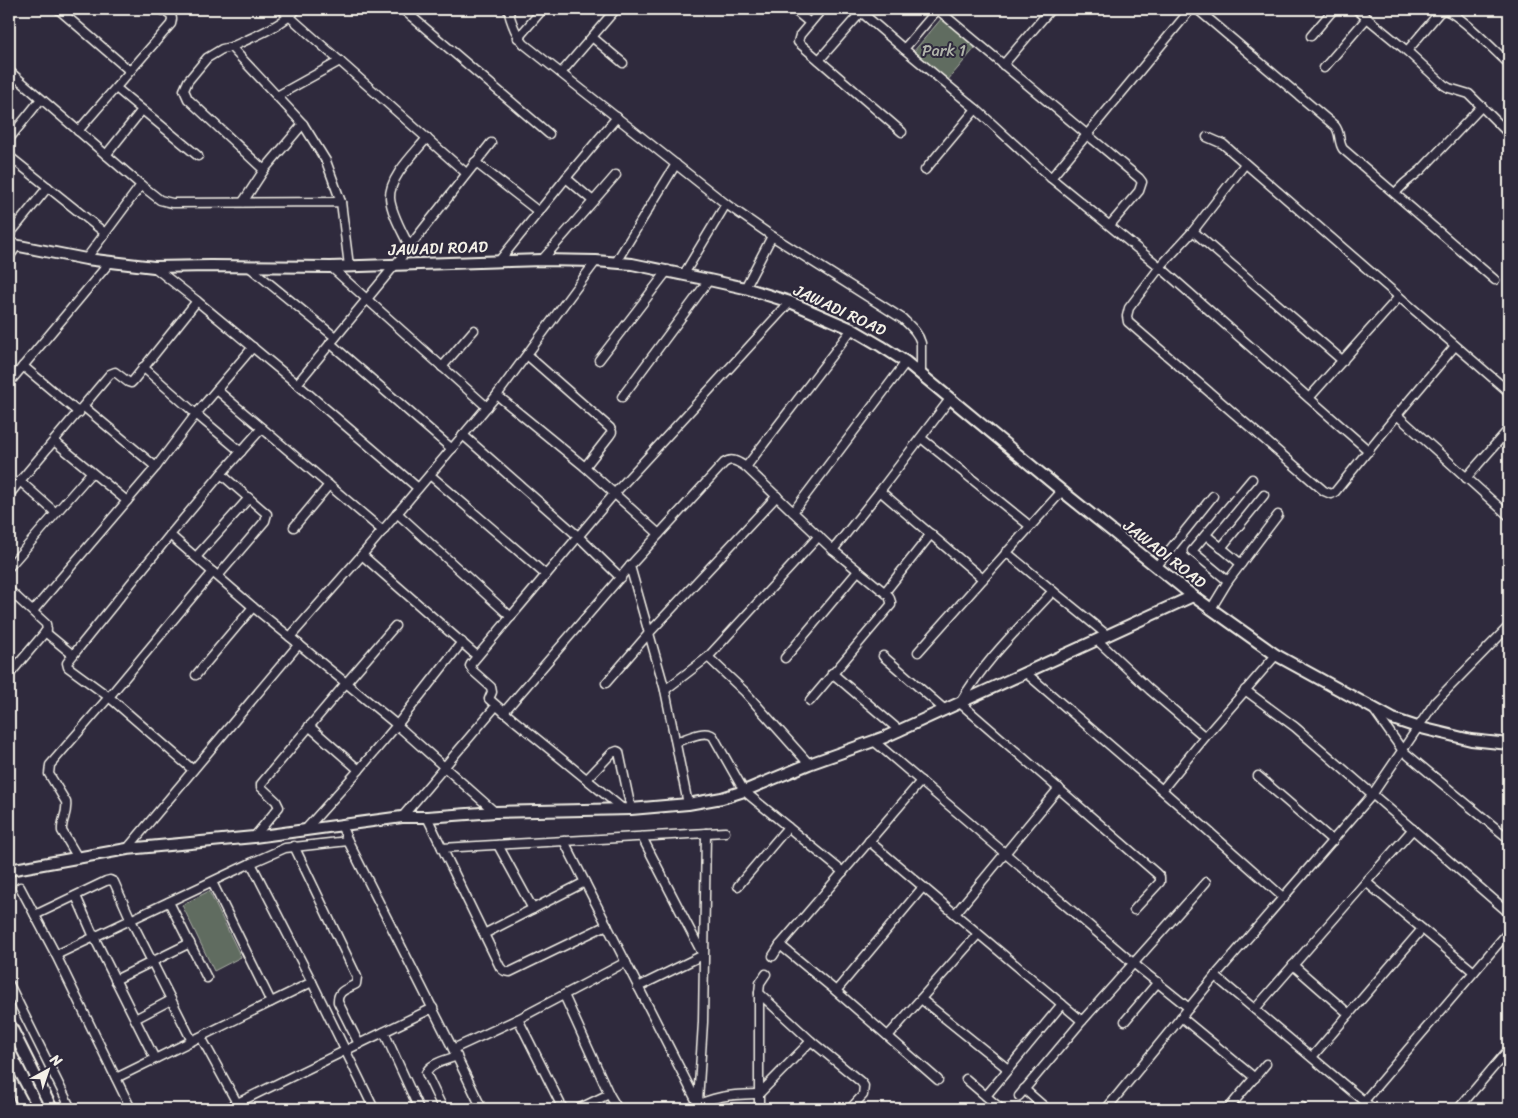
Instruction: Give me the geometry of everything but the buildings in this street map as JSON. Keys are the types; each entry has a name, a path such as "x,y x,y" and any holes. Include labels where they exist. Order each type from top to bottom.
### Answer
{"street":[{"path":"58,9 130,71"},
{"path":"78,131 171,24 171,14 160,9"},
{"path":"281,9 466,173"},
{"path":"264,170 188,99 184,92 186,84 207,58 222,49 257,36 290,17 296,9"},
{"path":"402,9 549,134"},
{"path":"411,16 417,9"},
{"path":"508,9 518,38 524,44 726,204 772,236 903,319 920,338 921,374"},
{"path":"518,38 543,9"},
{"path":"561,73 616,9"},
{"path":"793,9 810,23"},
{"path":"822,9 800,35 798,42 902,132"},
{"path":"904,48 938,9 1086,135 1135,174 1142,182 1139,191 1110,225"},
{"path":"1003,65 1051,9"},
{"path":"1050,178 1191,9"},
{"path":"1197,9 1335,126 1340,143 1344,149 1494,280"},
{"path":"1311,36 1334,9"},
{"path":"1356,9 1407,51 1444,85 1469,94 1509,134"},
{"path":"1324,68 1365,17 1369,9"},
{"path":"818,60 863,10 904,48 976,109 1050,178 1160,267 1369,451"},
{"path":"1407,51 1439,13 1444,11 1461,20 1509,64"},
{"path":"592,37 623,63"},
{"path":"231,47 303,124 326,161 341,202 349,266"},
{"path":"277,96 340,62"},
{"path":"9,71 160,200 172,203 341,202"},
{"path":"116,88 198,156"},
{"path":"9,139 41,98"},
{"path":"1395,193 1421,170 1482,106"},
{"path":"925,170 976,109"},
{"path":"106,155 142,110"},
{"path":"499,261 617,117"},
{"path":"243,202 264,170 303,124"},
{"path":"1207,137 1222,144 1509,392"},
{"path":"409,246 390,199 391,188 401,170 426,138"},
{"path":"296,384 367,299 491,143"},
{"path":"9,156 105,233"},
{"path":"475,162 539,212"},
{"path":"616,262 676,164"},
{"path":"1245,164 1193,231 1160,267 1127,312 1127,319 1132,326 1324,491 1331,494 1335,492 1456,346"},
{"path":"542,260 616,175"},
{"path":"566,178 592,201"},
{"path":"86,259 141,185"},
{"path":"9,235 48,187"},
{"path":"684,274 726,204"},
{"path":"1193,231 1343,361"},
{"path":"744,288 772,236"},
{"path":"9,256 13,245"},
{"name":"JAWADI ROAD","path":"13,245 86,259 154,267 331,267 542,260 616,262 668,270 744,288 790,302 852,329 906,362 1156,567 1193,596 1276,655 1393,719 1416,727 1470,740 1509,744"},
{"path":"290,637 383,531 497,395 596,261"},
{"path":"9,383 110,262"},
{"path":"248,266 333,340 452,449"},
{"path":"154,267 252,347 418,488"},
{"path":"331,267 487,407"},
{"path":"599,360 668,270"},
{"path":"622,398 709,280"},
{"path":"1309,398 1399,297"},
{"path":"9,495 112,372 116,372 130,382 197,301"},
{"path":"627,809 488,699 492,692 491,687 471,669 471,664 579,538 614,494 790,302"},
{"path":"746,467 852,329"},
{"path":"442,367 474,330"},
{"path":"33,611 156,467 196,414 252,347"},
{"path":"527,355 610,428 612,432 585,467"},
{"path":"793,512 906,362"},
{"path":"23,366 156,467"},
{"path":"143,368 241,452"},
{"path":"217,390 383,531"},
{"path":"497,395 585,467 659,534"},
{"path":"833,550 950,400"},
{"path":"1397,416 1509,516"},
{"path":"193,770 109,698 68,666 67,663 170,535 262,428"},
{"path":"1466,478 1509,428"},
{"path":"463,435 621,578"},
{"path":"921,438 1030,526"},
{"path":"54,441 127,501"},
{"path":"504,712 630,566 729,459 746,467 833,550 891,598 891,605 810,701"},
{"path":"9,567 91,472"},
{"path":"78,858 62,831 61,826 67,807 66,802 49,774 48,769 52,762 215,574 267,517 264,510 221,474"},
{"path":"430,475 546,575"},
{"path":"1228,581 1192,552 1252,479"},
{"path":"20,481 56,513"},
{"path":"294,527 329,485"},
{"path":"880,491 982,579"},
{"path":"918,652 1062,491"},
{"path":"1221,548 1264,495"},
{"path":"606,683 650,632 777,496"},
{"path":"1156,567 1213,496"},
{"path":"196,557 249,498"},
{"path":"397,513 511,617"},
{"path":"1211,609 1228,581 1278,515"},
{"path":"885,592 931,534"},
{"path":"170,535 253,607 397,725 495,812"},
{"path":"1206,535 1241,564"},
{"path":"666,690 708,657 818,536"},
{"path":"1006,552 1107,635"},
{"path":"362,555 477,656"},
{"path":"630,566 666,690 688,804"},
{"path":"785,658 858,570"},
{"path":"9,590 46,624 47,630 9,675"},
{"path":"960,703 982,669 1053,591"},
{"path":"9,870 126,849 254,837 402,817 495,812 627,809 705,802 744,791 809,764 875,742 1193,596"},
{"path":"196,675 253,607"},
{"path":"254,837 279,807 276,801 261,787 261,784 395,626"},
{"path":"1107,1109 1215,976 1372,795 1433,704 1509,626"},
{"path":"45,632 73,655"},
{"path":"1097,640 1150,690 1205,737"},
{"path":"305,830 397,725 462,642"},
{"path":"126,849 299,644"},
{"path":"1162,790 1276,655"},
{"path":"883,656 945,710"},
{"path":"708,657 751,698 809,764"},
{"path":"832,673 900,731"},
{"path":"1026,673 1284,898"},
{"path":"1246,690 1295,728 1509,913"},
{"path":"960,703 1156,872 1160,877 1160,882 1134,910"},
{"path":"402,817 496,706"},
{"path":"1373,709 1403,751 1509,839"},
{"path":"309,726 359,770"},
{"path":"676,742 704,733 711,734 744,791 843,872"},
{"path":"875,742 1133,963 1189,1008"},
{"path":"587,779 612,753 619,752 627,809"},
{"path":"1258,776 1333,840"},
{"path":"773,956 780,944 921,781"},
{"path":"955,914 1059,788"},
{"path":"427,817 500,967 506,972 510,972 608,926"},
{"path":"341,825 482,1109"},
{"path":"738,886 788,827"},
{"path":"1255,1009 1413,829"},
{"path":"442,848 725,832"},
{"path":"698,1104 703,1022 706,833"},
{"path":"642,836 703,955"},
{"path":"56,955 276,851 294,846 348,841"},
{"path":"564,841 698,1104"},
{"path":"869,841 1082,1021"},
{"path":"294,846 357,977 356,984 342,991 338,997 338,1002 359,1044"},
{"path":"498,846 533,909"},
{"path":"251,863 373,1107 364,1109"},
{"path":"35,915 110,880 114,882 192,1042"},
{"path":"212,882 271,1002"},
{"path":"484,934 586,882"},
{"path":"1047,1109 1021,1093 1082,1021 1206,882"},
{"path":"1366,882 1474,972"},
{"path":"20,887 56,955 131,1109"},
{"path":"836,991 923,887"},
{"path":"76,896 94,937 155,1059"},
{"path":"169,902 208,978"},
{"path":"1312,1057 1422,929"},
{"path":"1364,1101 1509,931"},
{"path":"888,1036 978,934"},
{"path":"115,980 190,943"},
{"path":"780,944 938,1080"},
{"path":"638,987 703,955"},
{"path":"443,1109 426,1073 428,1069 455,1052 626,962"},
{"path":"1293,965 1349,1014"},
{"path":"759,1109 759,993 760,983 766,974"},
{"path":"1215,976 1373,1109"},
{"path":"116,1078 312,982"},
{"path":"1125,1021 1158,982"},
{"path":"9,984 71,1109"},
{"path":"759,993 811,1041 861,1082 864,1086 863,1095 850,1109"},
{"path":"564,995 609,1094 618,1109"},
{"path":"921,999 1008,1069"},
{"path":"135,1019 171,1000"},
{"path":"986,1096 1062,1004"},
{"path":"225,1109 433,1008"},
{"path":"1181,1017 1255,1078"},
{"path":"518,1019 563,1109"},
{"path":"9,1023 52,1109"},
{"path":"384,1032 420,1109"},
{"path":"201,1037 237,1104"},
{"path":"689,1109 725,1095 760,1094 811,1041"},
{"path":"1458,1109 1509,1049"},
{"path":"1228,1109 1266,1064"},
{"path":"9,1077 26,1109"},
{"path":"966,1078 1001,1109"},
{"path":"578,1109 609,1094"}],"green space":[{"name":"Park 1","path":"942,18 975,48 947,81 913,52"},
{"path":"209,891 241,957 214,971 182,905"}]}
